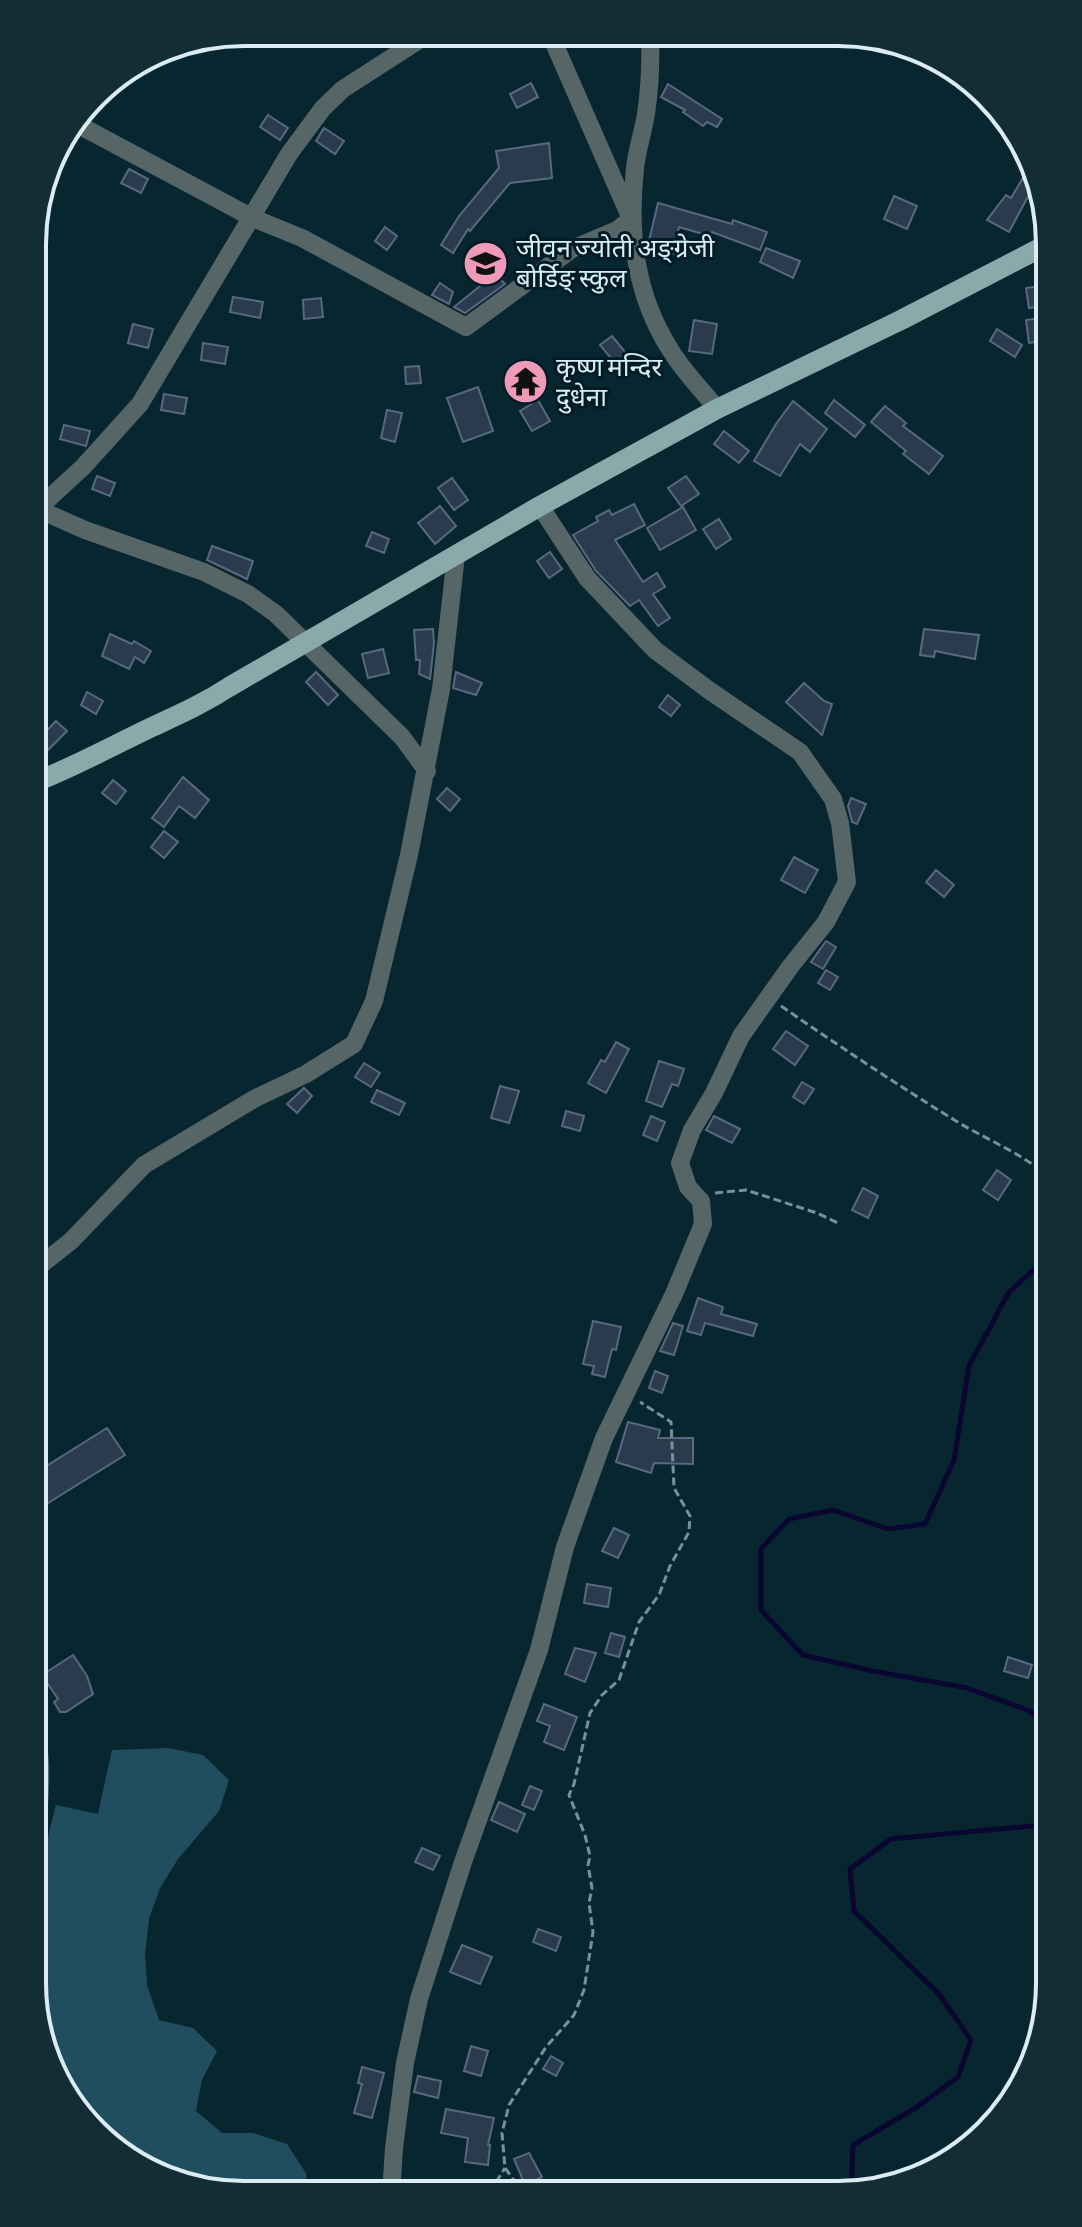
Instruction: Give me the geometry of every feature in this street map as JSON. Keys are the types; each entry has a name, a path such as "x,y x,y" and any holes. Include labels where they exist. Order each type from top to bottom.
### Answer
{"main road":[{"path":"46,778 196,708 540,506 717,409 1036,250"}],"street":[{"path":"46,502 112,437 140,404 289,154 323,108 343,89 410,46"},
{"path":"555,46 631,219"},
{"path":"650,46 646,115 635,166 631,219 634,262 648,304 671,351 717,409"},
{"path":"84,128 253,218 302,238 466,327 572,249 617,230 631,219"},
{"path":"392,2181 405,2063 419,1999 504,1742 539,1650 565,1547 604,1438 674,1294 703,1224 701,1201 688,1187 680,1163 692,1130 741,1036 826,922 847,882 844,848 833,799 800,752 666,658 617,612 587,578 540,506"},
{"path":"46,515 204,572 248,594 267,608 402,737 427,771"},
{"path":"46,1261 71,1241 144,1165 354,1044 374,1001 427,771 441,689 456,555"}],"path":[{"path":"768,997 898,1085 1036,1166"},
{"path":"688,1187 715,1193 746,1190 838,1223"},
{"path":"514,2181 505,2168 502,2133 509,2105 546,2047 574,2015 584,1990 593,1932 589,1903 592,1888 588,1865 590,1856 569,1795 590,1713 602,1695 619,1680 639,1622 659,1595 670,1566 689,1532 690,1516 674,1488 671,1422 626,1394"},
{"path":"497,2181 505,2168"}],"shaded area":[{"path":"168,1748 203,1755 229,1780 219,1811 178,1859 160,1888 149,1919 145,1954 147,1985 159,2020 193,2028 217,2051 202,2080 196,2111 222,2133 253,2133 287,2144 306,2173 306,2181 218,2179 168,2166 123,2140 104,2123 87,2104 61,2059 46,1996 46,1840 56,1805 98,1814 112,1750"}],"building":[{"path":"531,83 538,97 517,108 510,94"},
{"path":"668,84 722,119 717,127 707,122 703,126 683,112 685,110 661,97"},
{"path":"268,115 288,128 280,140 260,127"},
{"path":"324,128 344,141 335,154 316,141"},
{"path":"549,143 552,178 510,183 470,231 468,229 453,253 441,245 459,216 499,168 496,151"},
{"path":"129,169 148,179 141,193 121,183"},
{"path":"1024,176 1029,195 1009,232 987,220 1006,195 1011,198"},
{"path":"894,196 917,206 907,229 884,219"},
{"path":"658,203 732,224 733,220 767,232 760,250 712,232 710,236 679,227 673,254 647,249"},
{"path":"385,227 397,236 387,250 375,241"},
{"path":"766,248 800,261 793,278 760,262"},
{"path":"495,274 505,284 465,313 454,307"},
{"path":"440,283 453,292 449,304 432,295"},
{"path":"1036,287 1036,307 1029,308 1026,288"},
{"path":"233,297 263,302 260,318 230,312"},
{"path":"321,298 323,317 304,319 303,300"},
{"path":"1036,319 1036,342 1029,343 1026,320"},
{"path":"694,320 717,324 712,354 689,351"},
{"path":"133,324 153,329 148,348 128,343"},
{"path":"997,329 1022,345 1015,357 990,341"},
{"path":"612,336 626,353 614,362 600,345"},
{"path":"203,343 228,347 225,364 201,360"},
{"path":"419,366 421,383 406,384 405,367"},
{"path":"478,387 493,431 463,442 447,398"},
{"path":"164,394 187,398 184,414 161,410"},
{"path":"538,400 550,421 532,431 520,411"},
{"path":"834,400 865,425 855,437 825,413"},
{"path":"793,401 827,429 810,452 800,444 780,476 754,461"},
{"path":"885,406 906,423 903,426 943,456 929,474 903,454 906,451 871,422"},
{"path":"387,410 402,413 395,442 381,438"},
{"path":"64,425 90,431 86,446 60,439"},
{"path":"724,431 749,451 739,463 714,444"},
{"path":"97,476 115,483 110,496 92,489"},
{"path":"686,476 699,494 681,506 668,488"},
{"path":"452,478 468,500 454,510 438,488"},
{"path":"634,504 645,525 615,540 643,582 657,573 665,587 653,594 670,618 658,626 639,600 630,606 596,571 573,535 598,521 596,517 609,510 612,515"},
{"path":"440,506 456,526 435,544 418,523"},
{"path":"683,507 696,530 660,550 647,528"},
{"path":"719,519 731,539 716,549 703,529"},
{"path":"372,532 389,539 384,553 366,546"},
{"path":"212,546 253,561 247,579 207,560"},
{"path":"550,552 562,569 549,578 537,561"},
{"path":"433,629 430,679 419,674 420,660 416,660 414,630"},
{"path":"924,629 979,635 975,659 935,651 934,657 920,655"},
{"path":"110,634 132,644 134,641 151,651 144,663 135,657 129,669 102,656"},
{"path":"383,649 389,673 368,678 362,654"},
{"path":"316,672 338,695 328,705 306,682"},
{"path":"456,672 482,683 476,695 453,688"},
{"path":"804,683 832,704 822,735 786,702"},
{"path":"87,692 103,701 96,714 81,705"},
{"path":"668,695 680,705 671,716 659,707"},
{"path":"56,721 67,731 48,750 46,732"},
{"path":"183,777 209,800 195,818 179,806 164,827 152,818"},
{"path":"113,780 126,791 116,804 102,793"},
{"path":"447,788 460,799 450,811 437,799"},
{"path":"851,798 866,804 857,824 852,822 848,806"},
{"path":"164,831 178,842 164,858 151,847"},
{"path":"794,857 818,870 805,893 781,880"},
{"path":"936,870 954,885 944,897 926,882"},
{"path":"826,941 836,947 823,969 811,962"},
{"path":"826,970 838,977 830,990 818,983"},
{"path":"786,1031 808,1046 795,1065 773,1049"},
{"path":"616,1042 629,1049 606,1093 588,1083"},
{"path":"659,1061 684,1069 678,1086 672,1084 662,1107 646,1101"},
{"path":"364,1063 380,1073 371,1087 355,1077"},
{"path":"802,1082 814,1089 804,1104 793,1097"},
{"path":"500,1086 519,1091 509,1123 491,1118"},
{"path":"304,1088 312,1096 297,1113 287,1104"},
{"path":"377,1090 405,1103 399,1115 371,1102"},
{"path":"566,1111 584,1116 580,1131 562,1126"},
{"path":"651,1116 665,1122 657,1141 643,1135"},
{"path":"714,1116 740,1129 732,1143 706,1130"},
{"path":"997,1170 1011,1180 998,1200 983,1190"},
{"path":"863,1188 878,1196 868,1218 852,1210"},
{"path":"698,1298 723,1307 721,1314 757,1324 753,1336 705,1323 701,1335 687,1331"},
{"path":"593,1321 621,1327 605,1377 592,1374 594,1366 583,1364"},
{"path":"673,1323 683,1326 674,1355 660,1351"},
{"path":"655,1371 668,1376 662,1393 649,1388"},
{"path":"628,1422 660,1430 658,1438 693,1438 693,1464 654,1463 651,1473 616,1462"},
{"path":"107,1428 125,1455 46,1504 46,1466"},
{"path":"614,1528 629,1535 618,1558 602,1551"},
{"path":"587,1584 611,1588 608,1607 584,1603"},
{"path":"611,1633 625,1637 619,1657 605,1653"},
{"path":"575,1648 596,1653 585,1682 565,1674"},
{"path":"73,1655 87,1676 93,1694 66,1712 60,1712 54,1702 58,1699 46,1681 46,1672"},
{"path":"1008,1657 1032,1665 1028,1678 1004,1671"},
{"path":"544,1704 577,1717 564,1750 544,1742 550,1726 537,1721"},
{"path":"530,1786 542,1791 534,1810 522,1805"},
{"path":"499,1802 525,1814 517,1832 491,1820"},
{"path":"422,1848 440,1856 433,1870 415,1862"},
{"path":"538,1929 561,1937 556,1951 533,1942"},
{"path":"462,1945 492,1957 480,1984 450,1972"},
{"path":"471,2046 488,2051 481,2076 464,2071"},
{"path":"551,2056 563,2063 556,2076 543,2069"},
{"path":"362,2067 384,2073 372,2118 354,2113 362,2084 358,2083"},
{"path":"418,2076 441,2081 438,2098 414,2092"},
{"path":"446,2109 494,2118 488,2145 488,2165 465,2162 468,2138 441,2133"},
{"path":"529,2153 542,2177 523,2181 514,2159"}],"waterway":[{"path":"1036,1268 1009,1292 969,1366 954,1460 925,1524 888,1529 833,1510 789,1519 761,1549 761,1610 803,1655 967,1688 1030,1711 1036,1716"},
{"path":"852,2181 853,2145 917,2107 958,2077 971,2040 939,1994 854,1911 850,1869 891,1839 1036,1826"}],"place":[{"name":"जीवन ज्योती अङ्ग्रेजी बोर्डिङ् स्कुल","path":"485,263"},
{"name":"कृष्ण मन्दिर दुधेना","path":"525,382"}]}
